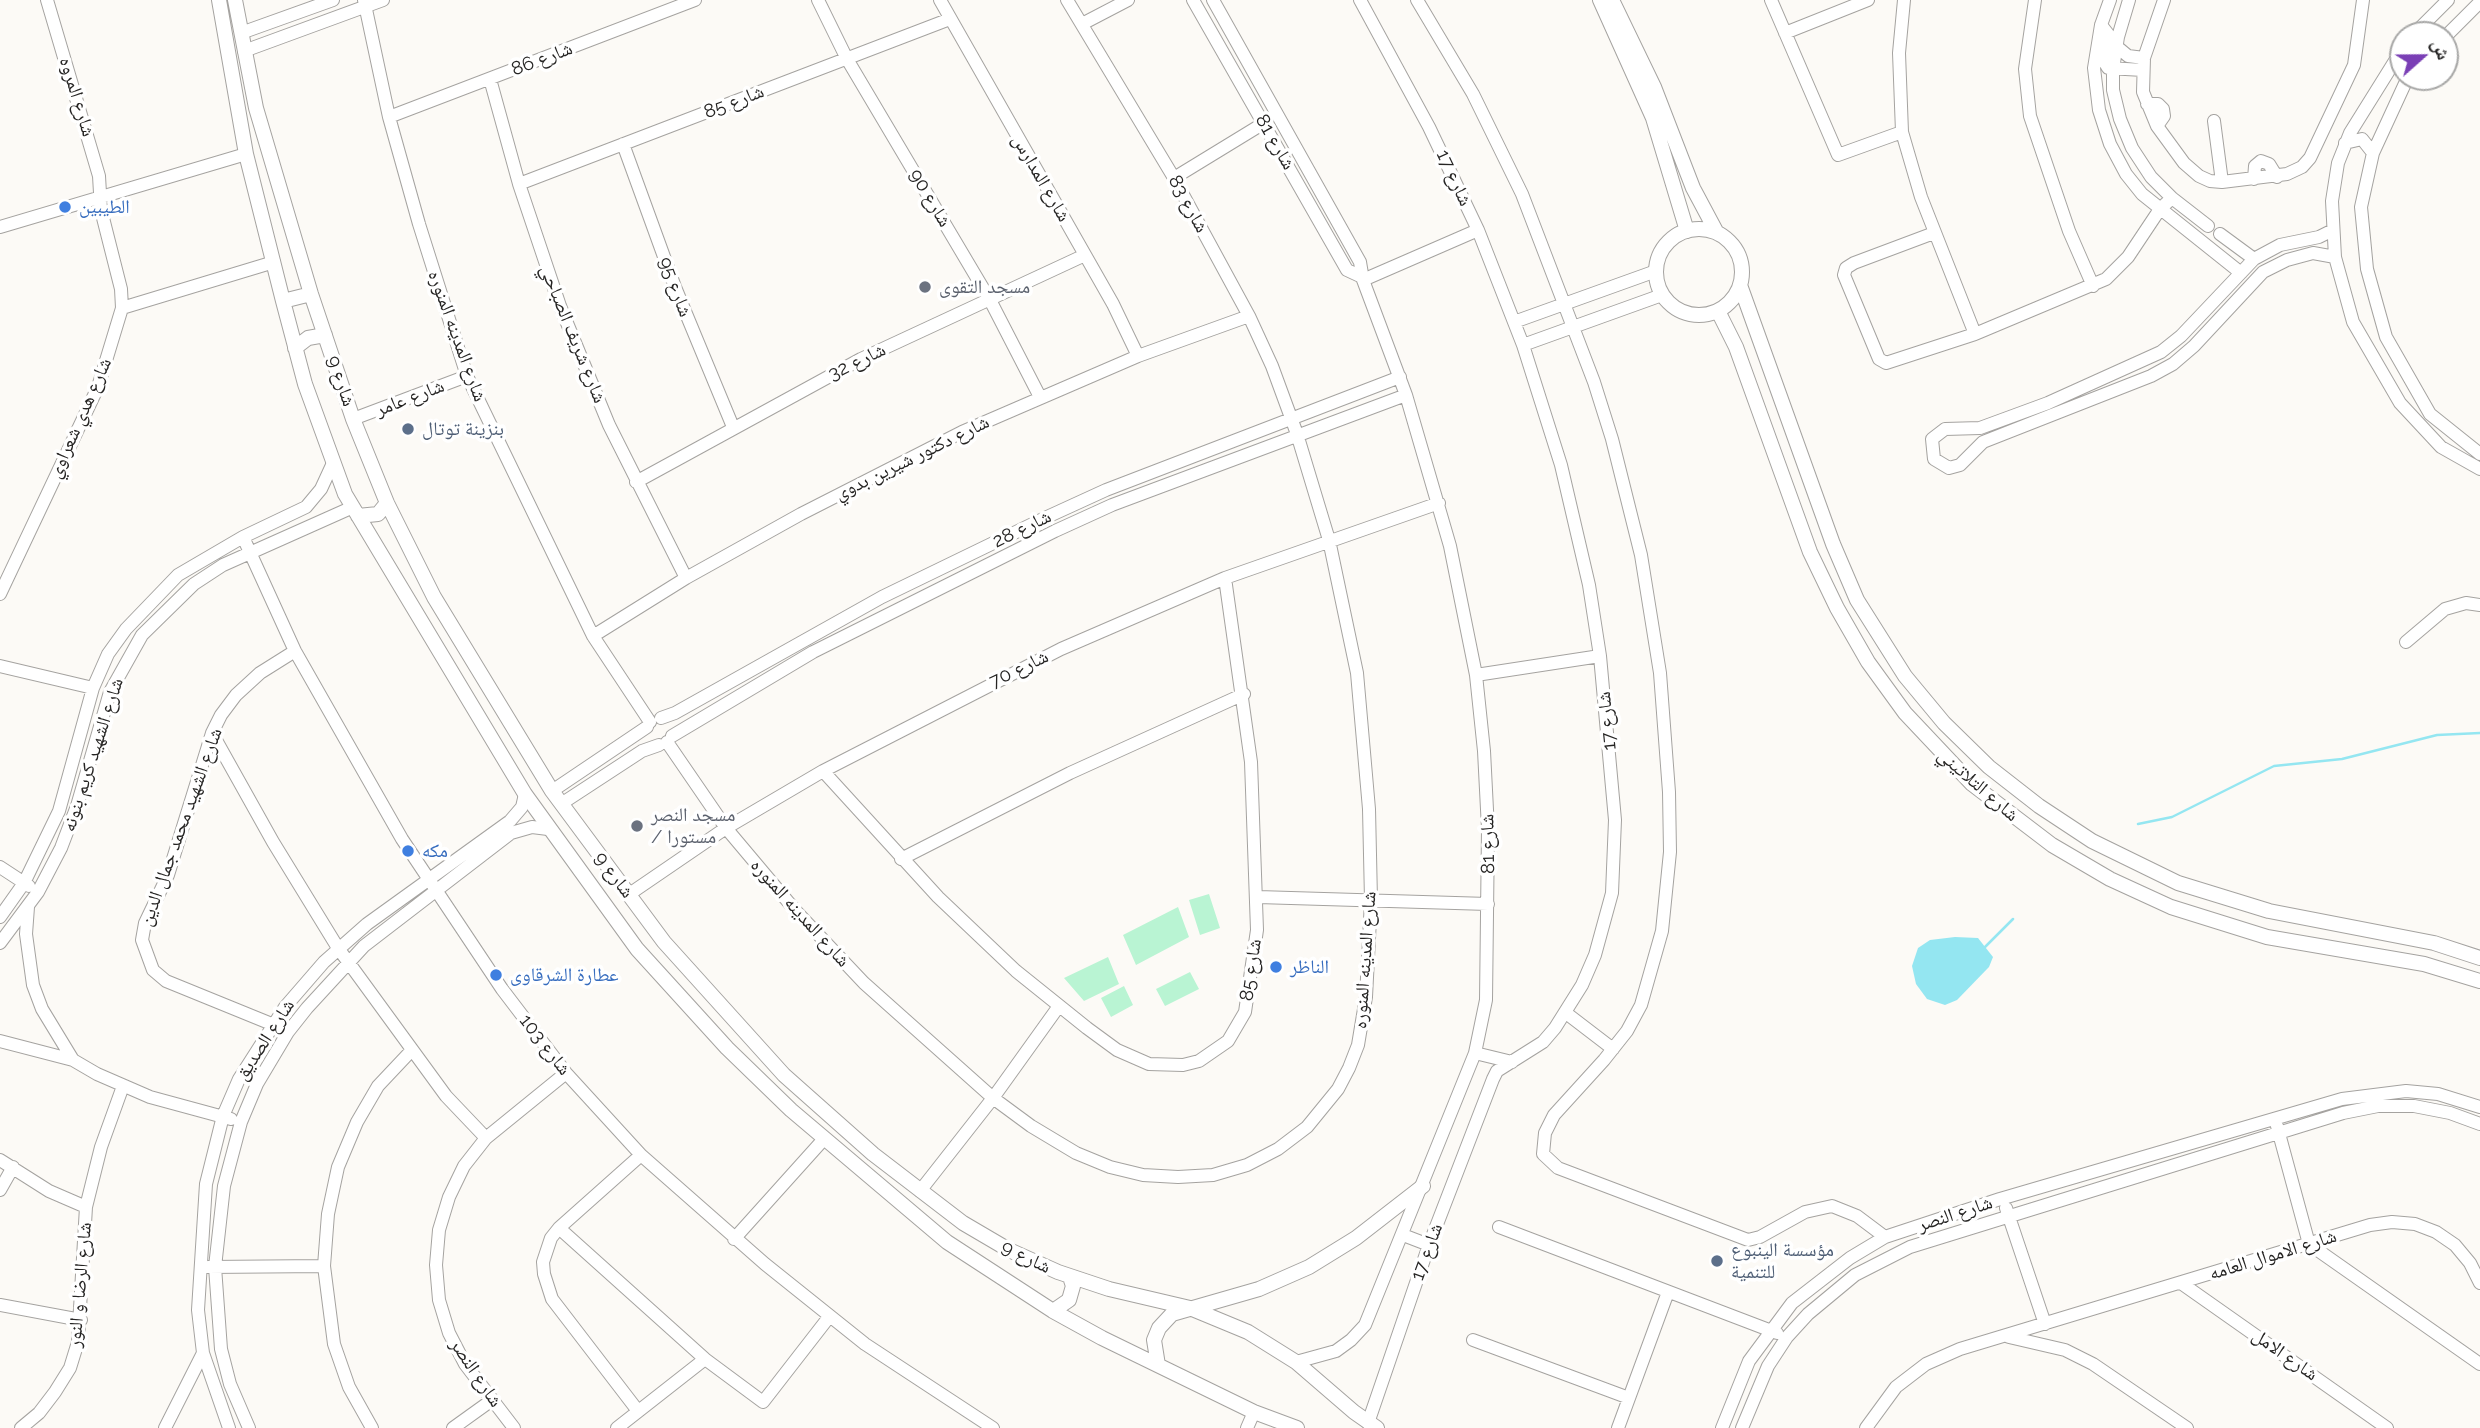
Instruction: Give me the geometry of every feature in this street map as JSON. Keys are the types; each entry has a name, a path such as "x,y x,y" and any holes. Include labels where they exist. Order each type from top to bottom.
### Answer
{"main road":[{"name":"شارع 9","path":"219,0 246,154 295,348 333,463 356,512 524,794 548,829 659,974 727,1048 823,1140 947,1242 1053,1311 1254,1412 1297,1428"},
{"name":"شارع 9","path":"235,0 256,108 311,294 354,419 387,503 434,597 552,791 628,895 703,988 768,1058 828,1115 920,1191 986,1237 1070,1277 1190,1308 1248,1332 1296,1362 1372,1425"},
{"path":"1600,0 1653,118 1687,231"},
{"path":"1612,0 1654,87 1693,188 1717,233"},
{"path":"1687,231 1717,233 1730,242 1738,255 1742,270 1740,285 1732,301 1718,312 1703,316 1687,314 1673,307 1662,295 1656,271 1665,246 1687,231"},
{"name":"شارع التلاتيني","path":"1740,285 1833,544 1857,600 1911,684 1944,723 1989,767 2074,830 2120,856 2178,883 2269,911 2434,943 2480,958"},
{"path":"283,301 311,294"},
{"name":"شارع التلاتيني","path":"1718,312 1736,347 1810,552 1837,608 1868,662 1905,713 1972,784 2025,826 2071,857 2171,907 2267,937 2424,964 2480,981"},
{"path":"295,348 308,338 325,334"},
{"path":"356,512 378,514 387,503"},
{"path":"382,556 385,547 393,542 406,544"},
{"path":"1158,1365 1154,1346 1159,1328 1172,1314 1259,1289 1309,1267 1356,1238 1423,1186"},
{"path":"1053,1311 1069,1300 1073,1286 1070,1277"}],"street":[{"name":"شارع المروه","path":"47,0 85,121 101,194"},
{"path":"241,33 333,0"},
{"path":"244,51 364,3 383,0"},
{"name":"شارع 86","path":"389,117 695,0"},
{"name":"شارع 90","path":"818,0 847,59 990,300 1041,397"},
{"name":"شارع المدارس","path":"940,0 1085,256 1138,356"},
{"name":"شارع 83","path":"1067,0 1174,178 1249,316 1291,417"},
{"path":"1082,24 1128,0"},
{"name":"شارع 81","path":"1193,0 1347,270 1362,278"},
{"name":"شارع 81","path":"1213,0 1357,255 1362,278 1406,395 1439,503 1460,589 1476,676 1484,751 1488,904 1486,1000 1475,1053 1370,1316 1359,1333 1327,1355 1296,1362"},
{"name":"شارع 17","path":"1360,0 1429,127 1478,230 1523,345 1577,528 1600,656 1614,784 1615,860 1602,935 1582,985 1566,1013 1543,1042 1497,1072 1489,1088 1429,1245 1372,1425"},
{"path":"1417,0 1498,144 1543,245 1573,326 1612,439 1642,555 1660,673 1667,756 1670,852 1662,931 1642,1004 1613,1049 1561,1105 1545,1133 1543,1154 1558,1168 1748,1240 1760,1237 1805,1212 1832,1206 1857,1216 1885,1237"},
{"path":"1770,0 1838,155 1902,132"},
{"path":"1785,33 1868,0"},
{"path":"1903,0 1899,54 1902,132 1934,233 1975,334"},
{"path":"2035,0 2025,69 2030,116 2069,230 2093,286"},
{"path":"2110,0 2101,25 2095,79 2103,128 2126,174 2142,194 2241,273"},
{"path":"2129,0 2116,46 2113,90 2132,148 2145,170 2172,198 2208,226"},
{"path":"2164,0 2144,64 2143,92 2157,126 2184,163 2199,176 2210,181 2277,177 2295,172 2310,158 2354,65 2363,0"},
{"path":"2427,21 2448,0"},
{"path":"2459,23 2480,2"},
{"name":"شارع المدينه المنوره","path":"364,3 389,117 426,248 467,376 593,636 652,722"},
{"name":"شارع 85","path":"519,184 950,19"},
{"path":"2101,25 2108,34 2106,66 2144,64"},
{"path":"2116,46 2144,64"},
{"path":"1226,58 1241,49"},
{"path":"2389,71 2346,143 2338,163 2332,201 2335,257 2353,322 2400,403 2441,447 2480,469"},
{"name":"شارع شريف الصباحي","path":"490,79 519,184 584,366 636,482 686,578"},
{"path":"2401,91 2372,153 2361,208 2367,269 2386,337 2430,414 2480,454"},
{"path":"2214,121 2222,181"},
{"path":"1174,178 1264,123"},
{"path":"2346,143 2362,138 2372,153"},
{"name":"شارع 95","path":"623,144 675,287 733,427"},
{"path":"0,227 101,194 246,154"},
{"name":"شارع هدي شعراوي","path":"0,594 98,387 122,308 121,289 101,210 101,194"},
{"path":"1934,233 1846,268 1844,275 1879,359 1886,362 1975,334 2106,279 2128,257 2160,209 2172,198"},
{"path":"1362,278 1478,230"},
{"path":"2333,230 2319,237 2280,245 2254,259 2181,337 2161,352 2048,403 1980,428 1945,429 1932,439 1934,458 1949,468 1960,465 1983,442 2174,364 2263,272 2287,260 2313,253 2335,257"},
{"path":"2220,234 2254,259"},
{"path":"2280,245 2287,260"},
{"name":"شارع 32","path":"636,482 861,359 1085,256"},
{"path":"122,308 274,262"},
{"path":"1514,322 1563,302 1656,271"},
{"path":"1523,345 1662,295"},
{"name":"شارع دكتور شيرين بدوي","path":"593,636 686,578 813,508 961,432 1138,356 1249,316"},
{"path":"2381,370 2391,370 2399,360"},
{"name":"شارع عامر","path":"354,419 467,376"},
{"name":"شارع 28","path":"552,791 652,722 676,713 882,597 1106,490 1400,377"},
{"name":"شارع 28","path":"561,804 642,751 666,741 728,701 891,610 1112,505 1297,433 1406,395"},
{"name":"شارع المدينه المنوره","path":"666,741 726,828 795,910 864,983 993,1098 1031,1126 1076,1153 1110,1167 1143,1175 1213,1175 1247,1165 1278,1149 1307,1127 1323,1109 1338,1089 1358,1045 1366,997 1371,900 1363,718 1347,616 1329,540 1291,417"},
{"name":"شارع الشهيد كريم بنونه","path":"0,916 24,883 59,811 93,688 108,654 152,599 178,575 243,537 306,507 321,489 333,463"},
{"path":"1106,490 1112,505"},
{"name":"شارع 70","path":"628,895 726,828 823,771 1061,649 1225,578 1439,503"},
{"path":"306,507 315,510 319,523"},
{"name":"شارع الشهيد كريم بنونه","path":"0,943 38,892 61,848 78,806 99,726 124,662 142,635 194,584 250,554 319,523 356,512"},
{"name":"شارع 103","path":"243,537 295,651 367,779 502,989 566,1073 641,1155 734,1239 829,1317 993,1428"},
{"name":"شارع 85","path":"823,771 901,859 976,935 1059,1006 1117,1050 1149,1064 1183,1065 1215,1052 1228,1041 1245,1012 1254,965 1258,897 1254,802 1244,694 1225,578"},
{"path":"2406,642 2445,609 2466,603 2480,605"},
{"name":"شارع الشهيد محمد جمال الدين","path":"288,1032 274,1023 166,982 153,970 142,940 145,923 168,875 212,733 236,695 260,673 295,651"},
{"path":"1476,676 1600,656"},
{"path":"0,666 93,688"},
{"path":"901,859 1070,773 1244,694"},
{"path":"652,722 672,726 666,741 649,739 652,722"},
{"path":"212,733 338,948 446,1096 486,1138"},
{"name":"شارع الصديق","path":"249,1428 230,1384 221,1349 215,1267 224,1186 241,1122 257,1084 288,1032 348,962 433,884 515,817 522,807 524,794"},
{"name":"شارع الصديق","path":"229,1428 203,1353 198,1310 206,1184 223,1116 239,1079 297,991 338,948 510,833 525,828 548,829"},
{"path":"0,867 38,892"},
{"path":"1258,897 1488,904"},
{"path":"28,906 26,934 33,985 42,1009 73,1060"},
{"path":"920,1191 993,1098 1059,1006"},
{"path":"1566,1013 1613,1049"},
{"path":"0,1041 73,1060 122,1086 241,1122"},
{"path":"372,1428 349,1387 334,1344 324,1266 328,1214 343,1156 357,1122 379,1086 411,1051"},
{"path":"1475,1053 1513,1062"},
{"name":"شارع النصر","path":"514,1428 465,1364 449,1333 439,1300 436,1265 439,1230 449,1197 464,1166 486,1138 566,1073"},
{"name":"شارع الرضا و النور","path":"21,1428 38,1413 70,1368 81,1320 86,1207 101,1147 122,1086"},
{"path":"2276,1125 2374,1092 2438,1094 2480,1107"},
{"path":"2276,1125 2378,1106 2414,1106 2450,1113 2480,1124"},
{"path":"2276,1125 2309,1244 2480,1364"},
{"name":"شارع النصر","path":"1722,1428 1744,1372 1792,1303 1821,1278 1885,1237 2000,1199 2276,1125"},
{"name":"شارع النصر","path":"1742,1428 1763,1377 1787,1337 1830,1293 1882,1260 1910,1247 2276,1125"},
{"path":"734,1239 823,1140"},
{"path":"638,1411 552,1299 544,1275 543,1262 551,1238 559,1228 641,1155"},
{"name":"شارع الرضا و النور","path":"0,1160 49,1191 86,1207"},
{"path":"0,1190 13,1167"},
{"path":"2000,1199 2009,1215 2045,1324"},
{"name":"شارع الاموال العامه","path":"1866,1428 1896,1387 1926,1364 1960,1349 2370,1225 2392,1222 2415,1224 2436,1232 2455,1245 2470,1263 2480,1283"},
{"path":"1499,1227 1787,1337"},
{"path":"559,1228 705,1359 763,1402 829,1317"},
{"path":"1403,1235 1429,1245"},
{"path":"200,1266 324,1266"},
{"name":"شارع الامل","path":"2181,1283 2387,1428"},
{"path":"1618,1428 1668,1292"},
{"path":"0,1305 81,1320"},
{"path":"2003,1337 2035,1341 2065,1350 2093,1364 2187,1428"},
{"path":"1473,1340 1629,1398"},
{"path":"165,1428 203,1353"},
{"path":"617,1428 705,1359"},
{"path":"453,1428 492,1400"},
{"path":"1247,1428 1254,1412"}],"green space":[{"path":"1209,894 1220,928 1200,935 1189,900"},
{"path":"1178,907 1189,937 1136,965 1123,935"},
{"path":"1108,957 1119,984 1084,1001 1064,978"},
{"path":"1190,972 1199,989 1165,1006 1156,989"},
{"path":"1124,986 1133,1005 1111,1017 1101,998"}],"water":[{"path":"1978,938 1993,957 1989,967 1957,1000 1945,1005 1927,999 1916,984 1912,966 1918,948 1930,940"}],"waterway":[{"path":"2138,824 2172,817 2274,766 2342,759 2437,735 2480,733"},
{"path":"1985,947 2013,919"}],"place":[{"name":"الطيبين","path":"65,207"},
{"name":"مسجد التقوى","path":"925,287"},
{"name":"بنزينة توتال","path":"408,429"},
{"name":"مسجد النصر / مستورا","path":"637,826"},
{"name":"مكه","path":"408,851"},
{"name":"الناظر","path":"1276,967"},
{"name":"عطارة الشرقاوى","path":"496,975"},
{"name":"مؤسسة الينبوع للتنمية","path":"1717,1261"}]}
